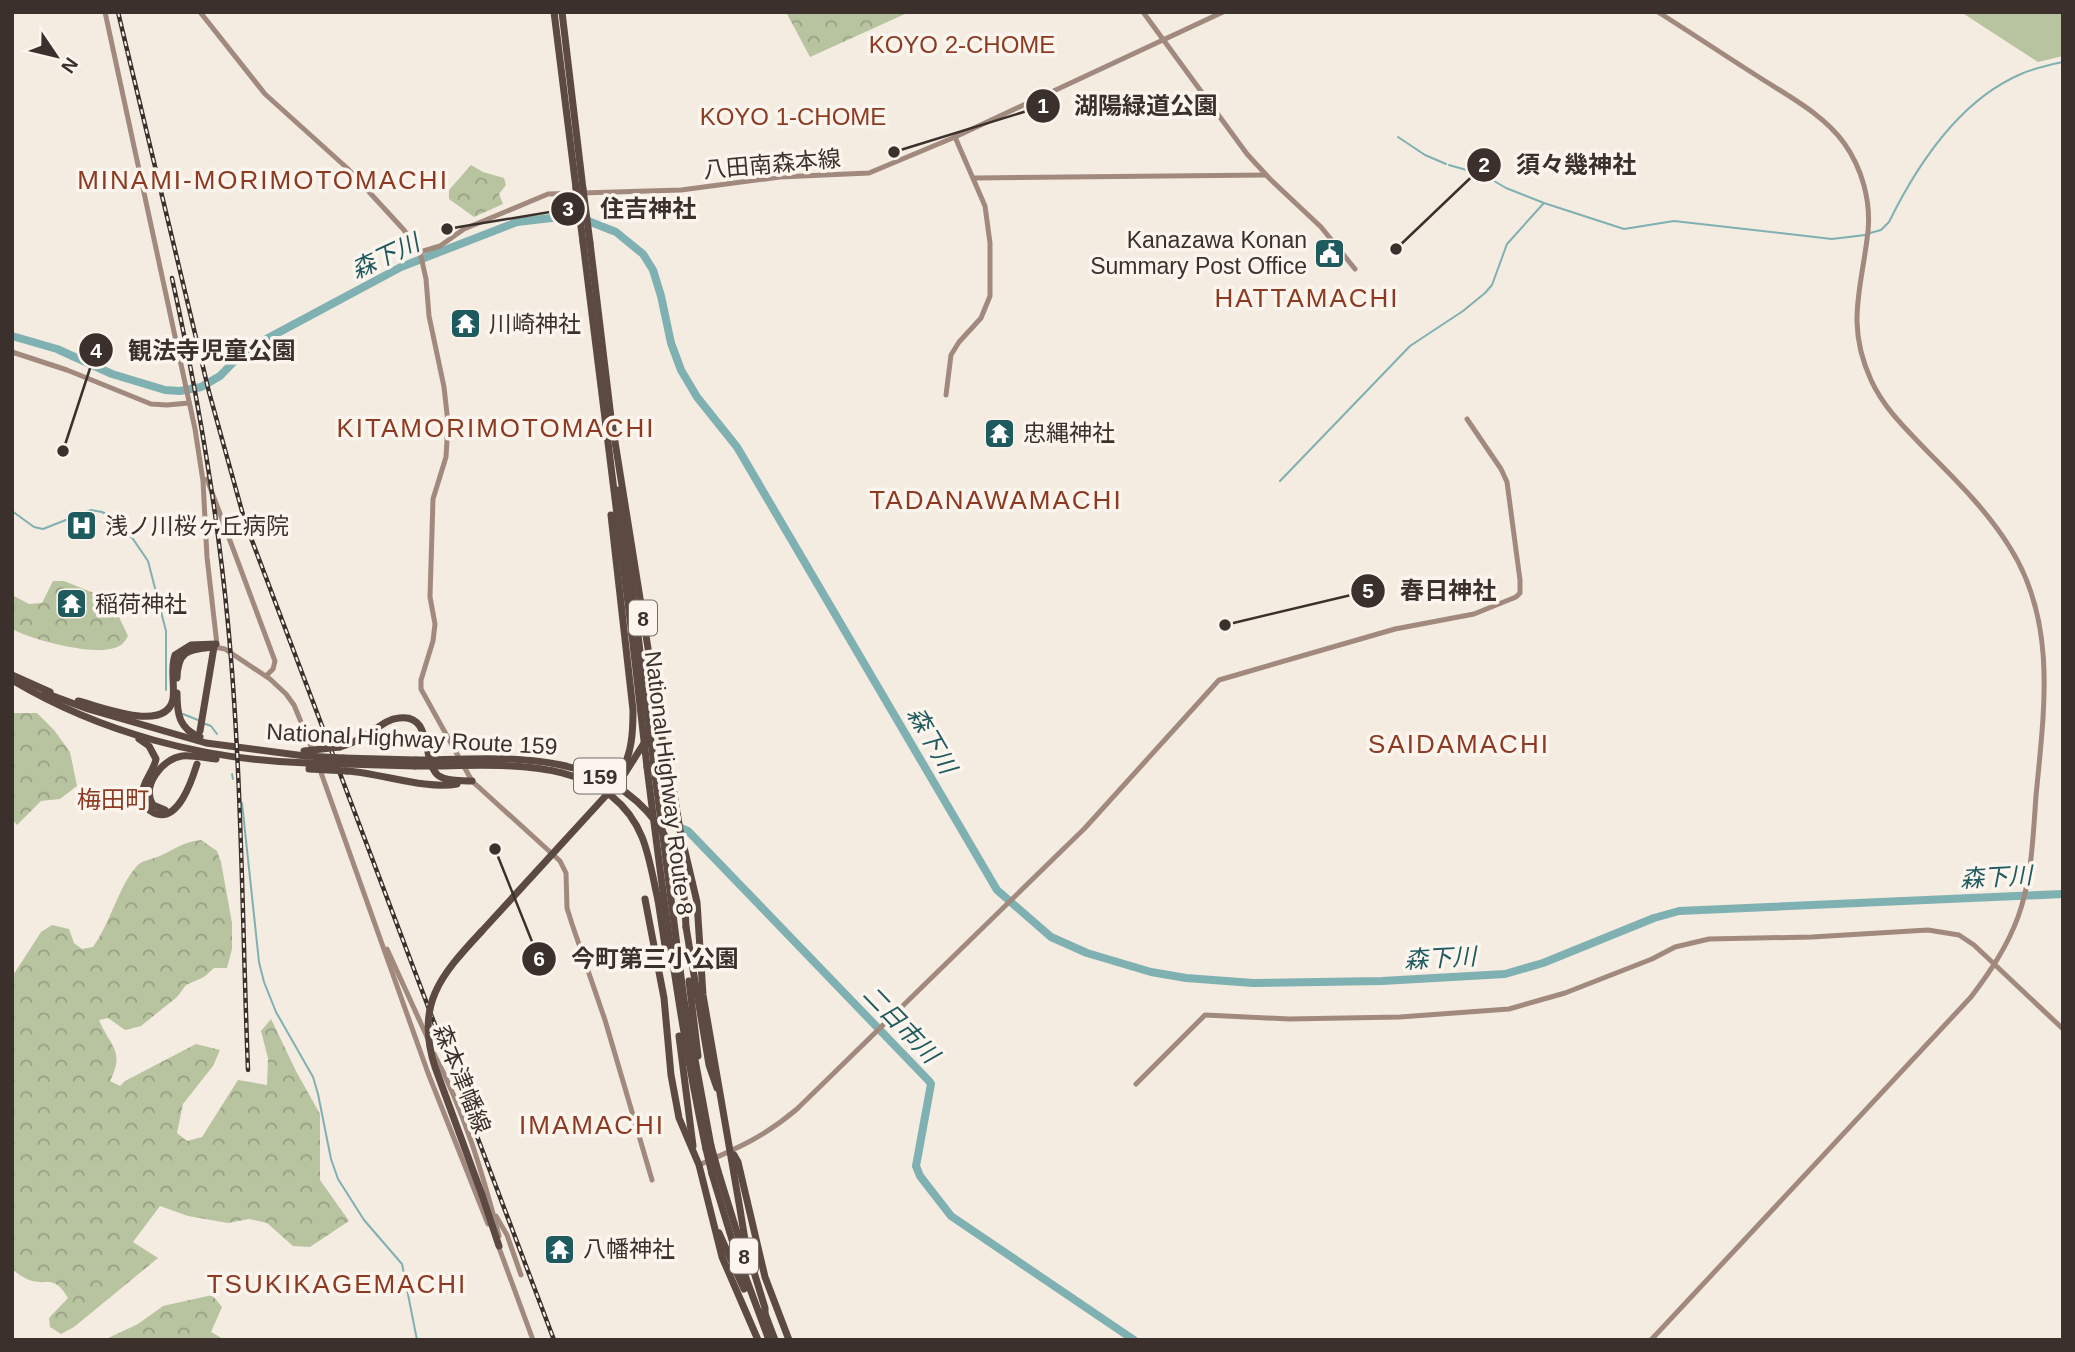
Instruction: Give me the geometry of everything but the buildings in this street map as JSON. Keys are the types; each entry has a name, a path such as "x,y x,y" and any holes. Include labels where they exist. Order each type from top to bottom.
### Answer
{"highway":[{"name":"National Highway Route 8","path":"554,12 612,423 663,865 664,896 709,1148"},
{"name":"National Highway Route 8","path":"562,12 579,188"},
{"name":"National Highway Route 8","path":"586,242 609,451 635,635"},
{"name":"8","path":"499,1246 429,1050 427,1028 430,1003 441,978 622,778 646,740 655,712 655,688 612,423"},
{"name":"8","path":"603,798 629,755 633,723 610,505 609,451"},
{"path":"12,677 72,699 153,718 171,704 172,663 178,651 191,645 216,646 201,732"},
{"name":"159","path":"206,743 186,730 179,719 178,665 180,659 189,651 216,646"},
{"name":"159","path":"12,677 68,702 206,743 345,764 449,785 472,781"},
{"name":"National Highway Route 159","path":"12,677 25,687 91,719 145,738 213,754 295,763 306,760 345,764 511,761 559,764 596,774 619,786 649,813 665,834 678,864 684,898 690,987 702,1078 699,1088"},
{"name":"159","path":"25,687 27,691 67,711 129,735 149,746 155,752 155,766 142,795 146,807 155,814 166,814 181,802 191,782 195,763 184,793 177,802 165,810 153,805 148,795 151,783 172,760 189,756 265,761"},
{"path":"655,688 658,727 667,751 697,902 703,995 746,1246 765,1314"},
{"name":"159","path":"306,760 366,736 387,722 401,717 413,720 423,732 434,771 447,780 472,781"},
{"name":"National Highway Route 159","path":"416,763 558,771 591,783 615,800 635,824 664,896 670,972 674,976"},
{"path":"645,899 667,1014 674,1100 699,1165 724,1246 755,1308"},
{"path":"686,928 709,1065 721,1094"},
{"name":"National Highway Route 8","path":"674,976 688,1066 733,1243 769,1340"},
{"name":"8","path":"677,991 673,994 693,1154"},
{"path":"731,1151 738,1162 765,1277 789,1340"},
{"name":"National Highway Route 8","path":"715,1173 775,1340"},
{"path":"712,1212 710,1215 725,1265 758,1340"}],"street":[{"path":"105,12 190,403 203,481 216,646"},
{"path":"200,12 265,94 347,168 404,230 420,252 426,279 429,316 444,387 448,430 446,457 433,499 429,597 435,624 421,689 472,781 560,862 566,873 567,908 605,1020 652,1180"},
{"path":"1143,12 1247,154 1321,227 1355,269"},
{"name":"八田南森本線","path":"420,252 440,246 464,229 548,194 681,190 780,177 869,173 955,137 1223,12"},
{"path":"1651,1340 1971,997 1994,965 2019,914 2027,881 2043,713 2045,660 2038,615 2028,582 2001,532 1980,506 1902,425 1871,380 1862,355 1856,319 1868,230 1868,210 1860,171 1843,142 1829,125 1790,97 1658,12"},
{"path":"946,395 951,355 981,318 990,296 989,234 985,206 955,137"},
{"path":"974,178 1266,175"},
{"path":"12,352 151,404 190,403"},
{"path":"699,1165 773,1129 879,1031 1085,828 1219,680 1395,629 1474,614 1508,602 1520,593 1507,482 1467,419"},
{"path":"207,479 275,661 267,676"},
{"name":"森本津幡線","path":"216,646 267,676 286,694 299,716 428,1073 495,1242 499,1246 533,1340"},
{"name":"森本津幡線","path":"377,930 447,1079 492,1211 500,1240 499,1246"},
{"path":"1136,1084 1205,1015 1289,1019 1400,1017 1509,1009 1550,998 1693,941 1928,930 1959,935 2063,1029"},
{"path":"492,1211 507,1235 520,1275"}],"green space":[{"path":"786,12 903,12 905,14 810,57"},
{"path":"1961,12 2063,12 2063,56 2038,62"},
{"path":"471,165 483,172 504,178 506,185 499,194 503,204 474,217 449,199 449,190"},
{"path":"53,581 64,581 111,600 128,636 123,643 111,649 83,649 50,643 12,629 12,595 29,604 42,603"},
{"path":"12,713 37,713 54,730 70,752 77,786 60,799 41,801 17,825 12,819"},
{"path":"201,840 217,851 221,862 232,923 232,949 227,968 214,968 204,977 186,985 177,997 141,1026 125,1030 108,1018 99,1020 115,1049 116,1062 110,1081 120,1086 196,1044 220,1050 213,1066 183,1104 177,1133 187,1141 202,1137 238,1080 267,1085 268,1058 261,1031 271,1019 320,1114 320,1180 349,1221 310,1247 293,1246 267,1223 249,1219 228,1223 188,1216 160,1206 133,1242 158,1258 74,1327 61,1334 50,1327 49,1318 68,1298 63,1290 54,1283 27,1279 12,1269 12,977 41,932 52,925 69,929 74,943 82,949 93,947 125,883 137,866 185,844"},
{"path":"212,1295 222,1307 211,1332 225,1340 104,1340 138,1324 163,1306"}],"waterway":[{"path":"1870,233 1881,230 1889,222 1927,157 1960,117 1979,100 1999,85 2021,74 2063,62"},
{"path":"1398,137 1425,155 1446,164"},
{"path":"1449,165 1484,175 1506,188 1544,203 1624,229 1674,221 1832,239 1865,235"},
{"path":"1280,481 1410,346 1485,293 1492,285 1507,244 1543,204"},
{"name":"森下川","path":"12,336 57,349 112,374 165,390 180,391 201,387 220,376 244,351 401,267 517,222 560,217 583,219 616,232 643,254 653,270 671,343 681,370 697,397 737,447 997,890 1051,937 1087,953 1151,972 1186,978 1253,983 1382,981 1505,974 1543,963 1654,918 1679,911 2063,894"},
{"path":"12,511 34,527 43,529 91,510 102,512 112,517 133,539 148,561 166,631 166,690"},
{"path":"183,714 198,720"},
{"path":"203,723 211,726 217,734"},
{"path":"232,774 233,779"},
{"path":"242,803 259,962 264,982 276,1012 313,1077 338,1179 364,1220 402,1264 417,1340"},
{"name":"二日市川","path":"674,825 688,831 929,1081 931,1084 916,1166 920,1176 951,1216 1134,1340"}],"railway":[{"path":"118,12 209,392 245,522 554,1340"},
{"path":"172,278 205,450 228,624 239,791 248,1070"}],"place":[{"name":"湖陽緑道公園","path":"894,152"},
{"name":"住吉神社","path":"447,229"},
{"name":"須々幾神社","path":"1396,249"},
{"name":"Kanazawa Konan Summary Post Office","path":"1330,253"},
{"name":"川崎神社","path":"466,324"},
{"name":"忠縄神社","path":"1000,433"},
{"name":"観法寺児童公園","path":"63,451"},
{"name":"浅ノ川桜ヶ丘病院","path":"82,526"},
{"name":"稲荷神社","path":"72,604"},
{"name":"春日神社","path":"1225,625"},
{"name":"今町第三小公園","path":"495,849"},
{"name":"八幡神社","path":"560,1249"}],"district":[{"name":"KOYO 2-CHOME","path":"962,44"},
{"name":"KOYO 1-CHOME","path":"793,116"},
{"name":"MINAMI-MORIMOTOMACHI","path":"263,180"},
{"name":"HATTAMACHI","path":"1307,298"},
{"name":"KITAMORIMOTOMACHI","path":"496,428"},
{"name":"TADANAWAMACHI","path":"996,500"},
{"name":"SAIDAMACHI","path":"1459,744"},
{"name":"梅田町","path":"113,799"},
{"name":"IMAMACHI","path":"592,1125"},
{"name":"TSUKIKAGEMACHI","path":"337,1284"}]}
